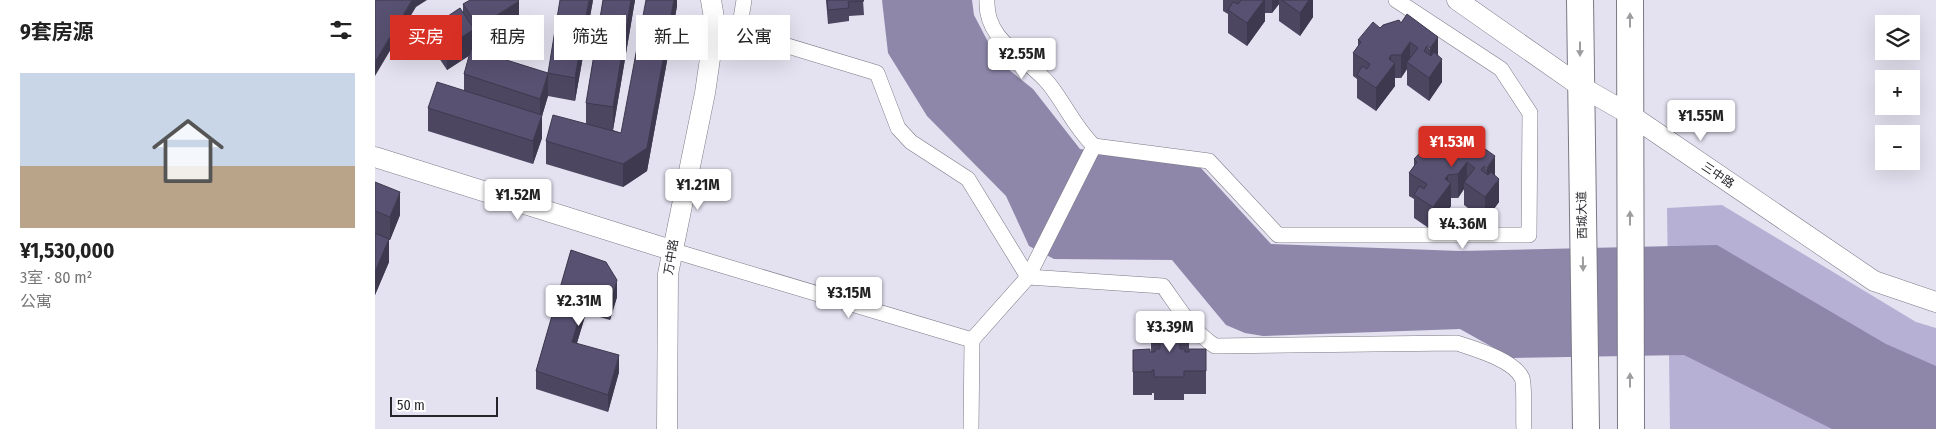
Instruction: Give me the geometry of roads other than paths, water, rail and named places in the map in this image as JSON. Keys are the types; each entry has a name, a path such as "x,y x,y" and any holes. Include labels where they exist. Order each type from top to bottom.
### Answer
{"highway":[{"name":"西城大道","path":"1580,0 1586,429"},
{"path":"1630,0 1631,429"}],"street":[{"name":"万中路","path":"667,429 668,274 671,250 705,93 715,24 711,0"},
{"path":"742,15 744,0"},
{"path":"987,0 987,13 1001,41 1048,83 1081,134 1094,146 1209,161 1278,235 1529,235 1530,113 1501,68 1396,0"},
{"name":"三中路","path":"1457,0 1580,86 1629,114 1874,281 1936,302"},
{"path":"790,47 877,73 898,128 911,142 968,179 1028,277"},
{"path":"971,429 972,340 1028,277 1094,146"},
{"path":"375,157 671,250 972,340"},
{"path":"1028,277 1163,286 1197,332 1215,346 1457,343 1501,360 1514,369 1522,379 1523,429"}]}
